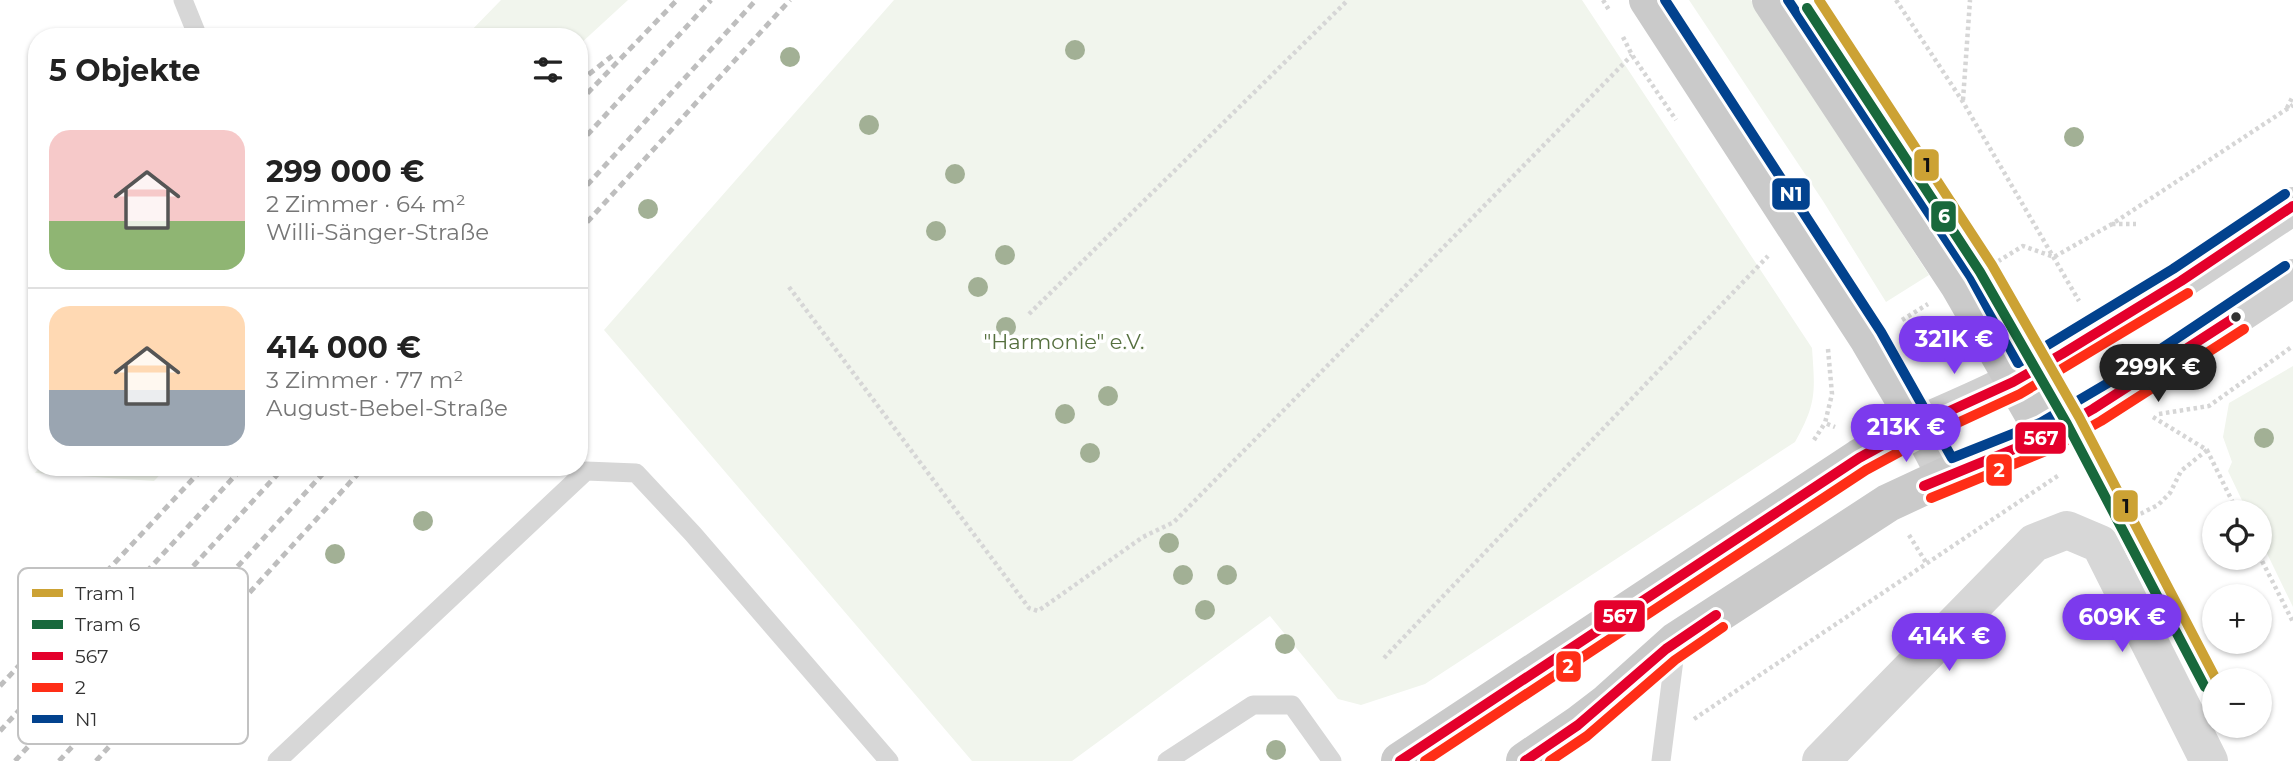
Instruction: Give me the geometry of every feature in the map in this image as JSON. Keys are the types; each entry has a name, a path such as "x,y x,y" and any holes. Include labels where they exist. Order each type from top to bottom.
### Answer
{"main road":[{"path":"1648,0 1869,340 1946,476"},
{"path":"1771,0 1959,285 2046,436"},
{"path":"1400,761 1859,458 1919,425 2013,382 2180,281 2293,206"},
{"path":"1525,761 1608,702 1676,641 1888,503 1946,476 2046,436 2132,385 2293,278"}],"street":[{"path":"1821,761 2034,543 2067,530 2100,544 2209,761"}],"lane":[{"path":"183,0 194,28"},
{"path":"588,471 636,473 693,534 889,761"},
{"path":"276,761 581,476"},
{"path":"1661,761 1676,641"},
{"path":"1167,761 1253,705 1292,705 1332,761"}],"path":[{"path":"1029,314 1348,0"},
{"path":"1603,0 1615,22"},
{"path":"1896,0 1963,102 2067,283"},
{"path":"1963,102 1970,0"},
{"path":"1620,33 1677,122"},
{"path":"789,286 1029,608 1038,611 1143,537 1174,522 1632,55"},
{"path":"2286,108 2293,96"},
{"path":"1985,269 2023,246 2054,257 2112,224 2293,105"},
{"path":"2112,224 2136,224"},
{"path":"1760,245 1775,267"},
{"path":"1384,658 1768,256"},
{"path":"1903,319 1933,301"},
{"path":"2232,500 2207,450 2151,416 2209,406 2293,346"},
{"path":"1827,347 1832,394 1825,423 1839,429"},
{"path":"2100,544 2124,522 2158,505 2170,493 2181,471 2207,450"},
{"path":"1664,740 2064,472"},
{"path":"1921,554 1927,564"},
{"path":"2267,570 2293,622"}],"green space":[{"path":"501,0 628,0 588,37 588,28 474,28"},
{"name":"\"Harmonie\" e.V.","path":"894,0 1582,0 1812,348 1813,396 1802,429 1795,442 1425,684 1361,705 1338,699 1270,616 1072,761 972,761 604,330"},
{"path":"1689,0 1751,0 1929,275 1886,302 1823,201"},
{"path":"2293,366 2293,607 2272,564 2272,500 2242,500 2228,471 2232,462 2223,437 2229,403"},
{"path":"80,476 159,476 154,481"}],"railway":[{"path":"588,93 677,0"},
{"path":"588,134 711,0"},
{"path":"588,184 756,0"},
{"path":"588,221 790,0"},
{"path":"588,75 612,56"},
{"path":"110,568 196,476"},
{"path":"150,568 235,476"},
{"path":"192,568 276,476"},
{"path":"236,568 321,476"},
{"path":"248,594 356,476"},
{"path":"0,686 18,667"},
{"path":"0,731 18,711"},
{"path":"15,761 31,744"},
{"path":"59,761 75,744"},
{"path":"96,761 111,744"}],"tram line":[{"name":"1","path":"1819,0 1992,265 2079,417 2210,668"},
{"name":"6","path":"1807,8 1980,272 2067,424 2202,681"}],"transit line":[{"name":"N1","path":"1665,0 1881,332 1952,458 2040,423 2125,373 2285,266"},
{"name":"N1","path":"1788,0 1971,277 2018,363 2173,269 2285,194"},
{"name":"567","path":"1400,761 1859,458 1919,425 2013,382 2062,354 2181,281 2293,206"},
{"name":"2","path":"1425,761 1866,470 1925,438 2020,394 2188,293"},
{"name":"567","path":"1924,486 2046,436 2093,409 2237,316"},
{"name":"2","path":"1931,498 2053,448 2101,421 2244,329"},
{"name":"567","path":"1525,761 1578,725 1666,649 1716,615"},
{"name":"2","path":"1550,761 1587,736 1675,660 1723,627"}]}
